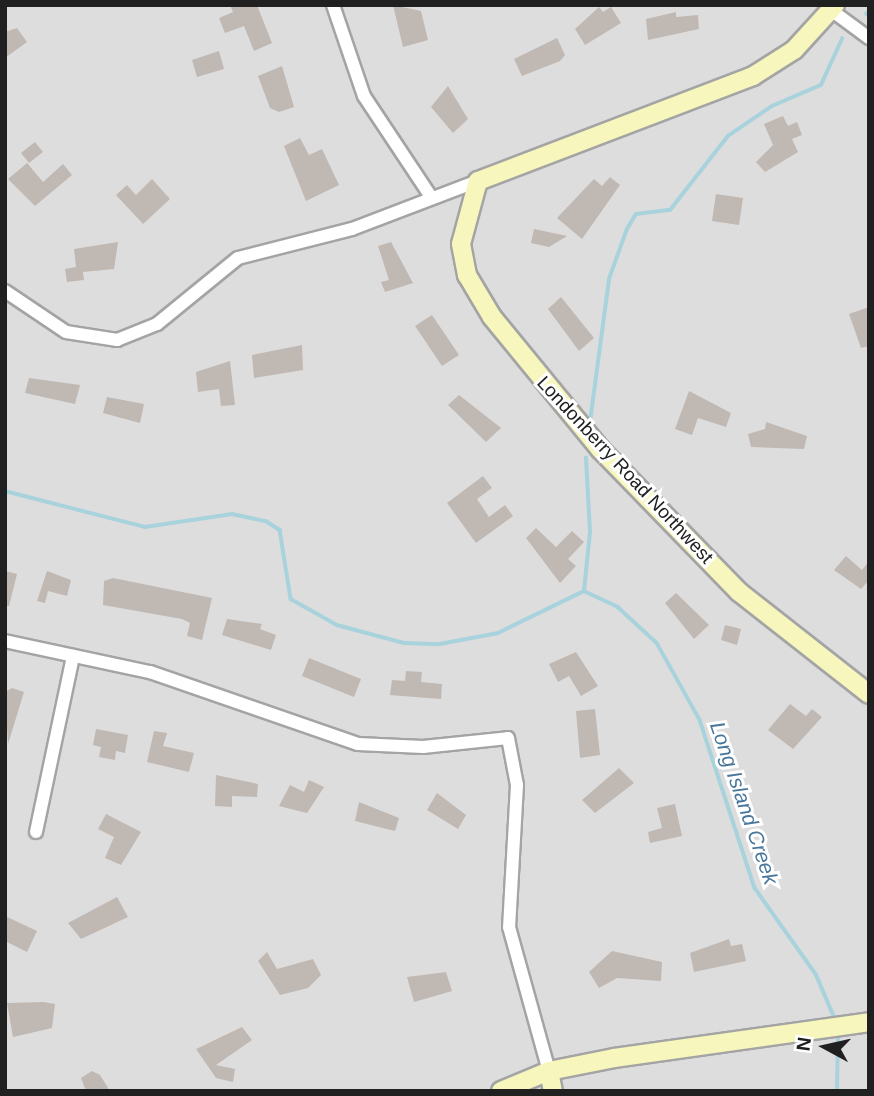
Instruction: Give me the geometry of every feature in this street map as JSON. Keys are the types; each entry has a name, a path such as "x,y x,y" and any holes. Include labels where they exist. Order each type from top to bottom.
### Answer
{"street":[{"path":"333,5 364,96 431,197"},
{"path":"5,291 65,332 117,340 157,324 238,258 352,229 753,76 794,50 833,8 869,38"},
{"name":"Londonberry Road Northwest","path":"478,181 463,229 463,261 510,342 600,449 739,592 869,694"},
{"path":"5,641 227,695 358,744 422,747 508,738 517,785 509,927 550,1071 553,1091"},
{"path":"36,832 73,656"},
{"path":"502,1091 550,1071 861,1023"}],"shaded area":[{"path":"5,5 869,5 869,1091 5,1091"}],"building":[{"path":"230,5 257,5 272,43 254,51 244,26 225,33 219,18 233,12"},
{"path":"393,5 421,11 428,40 403,47"},
{"path":"599,7 603,12 611,7 621,23 585,45 575,29"},
{"path":"676,12 676,17 698,15 699,29 648,40 646,19"},
{"path":"17,28 27,42 5,58 5,32"},
{"path":"557,38 565,55 560,61 522,76 514,59"},
{"path":"219,51 224,69 197,77 192,60"},
{"path":"282,66 294,107 279,112 270,108 258,76"},
{"path":"448,86 468,119 453,133 431,107"},
{"path":"783,116 788,126 797,122 802,135 792,139 798,152 765,172 756,162 773,145 764,124"},
{"path":"300,138 309,155 322,149 339,185 306,201 284,146"},
{"path":"35,142 43,152 29,163 21,153"},
{"path":"27,163 43,182 63,164 72,175 35,206 8,179"},
{"path":"610,177 620,185 582,239 557,218 594,179 602,186"},
{"path":"152,179 170,199 143,224 116,195 127,185 136,195"},
{"path":"716,194 743,198 739,225 712,221"},
{"path":"534,229 567,236 549,247 531,243"},
{"path":"118,242 114,269 83,272 84,280 67,282 65,269 76,267 74,249"},
{"path":"391,242 413,283 385,292 381,282 389,280 378,246"},
{"path":"561,297 594,338 579,351 548,309"},
{"path":"869,307 869,346 861,348 849,314"},
{"path":"432,315 459,355 442,366 415,326"},
{"path":"302,345 303,370 254,378 252,355"},
{"path":"230,361 235,405 221,406 219,389 198,392 196,372"},
{"path":"29,378 80,385 75,404 25,393"},
{"path":"689,391 731,413 726,427 698,418 692,435 675,429"},
{"path":"459,395 501,428 486,442 448,405"},
{"path":"107,397 144,404 140,423 103,413"},
{"path":"766,422 807,436 804,449 751,447 748,434 765,429"},
{"path":"483,476 492,488 477,499 489,517 505,505 513,516 476,543 447,503"},
{"path":"536,528 556,547 572,531 584,542 568,559 576,566 560,583 526,538"},
{"path":"846,556 862,570 869,561 869,580 861,589 834,570"},
{"path":"5,571 17,574 9,606 5,606"},
{"path":"47,571 71,580 67,596 48,591 45,603 37,601"},
{"path":"113,578 212,598 202,640 187,636 190,623 182,619 103,605 104,581"},
{"path":"676,593 709,625 694,639 665,603"},
{"path":"227,619 262,624 260,629 276,635 271,650 222,635"},
{"path":"725,625 741,629 737,645 721,640"},
{"path":"576,652 598,686 581,696 569,676 558,682 549,664"},
{"path":"309,658 361,679 354,697 302,676"},
{"path":"406,671 422,672 421,682 442,684 441,699 390,695 392,680 405,681"},
{"path":"12,688 24,692 8,744 5,692"},
{"path":"790,704 806,716 812,709 822,717 793,749 768,730"},
{"path":"595,709 600,755 580,758 576,711"},
{"path":"96,729 128,735 125,753 116,751 115,760 99,757 101,747 93,745"},
{"path":"154,731 167,733 163,746 194,753 189,772 147,762"},
{"path":"619,768 634,783 595,813 582,800"},
{"path":"216,775 258,784 257,797 232,796 232,807 215,806"},
{"path":"309,780 324,787 307,813 279,806 290,785 304,792"},
{"path":"437,793 466,815 458,829 427,810"},
{"path":"359,802 399,818 395,831 355,821"},
{"path":"675,804 682,836 650,843 648,832 662,828 657,808"},
{"path":"106,814 141,832 121,865 105,858 114,837 98,829"},
{"path":"117,897 128,917 81,939 68,923"},
{"path":"5,916 37,931 27,952 5,941"},
{"path":"729,939 731,946 742,944 746,961 694,972 690,953"},
{"path":"612,951 662,962 661,981 617,978 599,988 589,972"},
{"path":"267,952 277,969 313,959 321,975 308,988 280,995 258,961"},
{"path":"446,972 452,991 414,1002 407,977"},
{"path":"7,1003 55,1004 52,1028 13,1037"},
{"path":"242,1027 252,1040 216,1065 235,1069 233,1082 216,1078 196,1049"},
{"path":"92,1071 100,1075 110,1091 86,1091 81,1078"}],"waterway":[{"path":"866,14 869,11"},
{"path":"590,422 609,279 627,229 636,214 670,210 728,136 772,106 821,85 842,39"},
{"path":"584,591 590,532 586,458"},
{"name":"Long Island Creek","path":"5,491 145,527 232,514 266,521 280,530 291,599 337,625 404,643 440,644 498,633 584,591 618,607 657,643 700,720 755,888 816,974 836,1021"},
{"name":"Long Island Creek","path":"837,1091 838,1032"}]}
